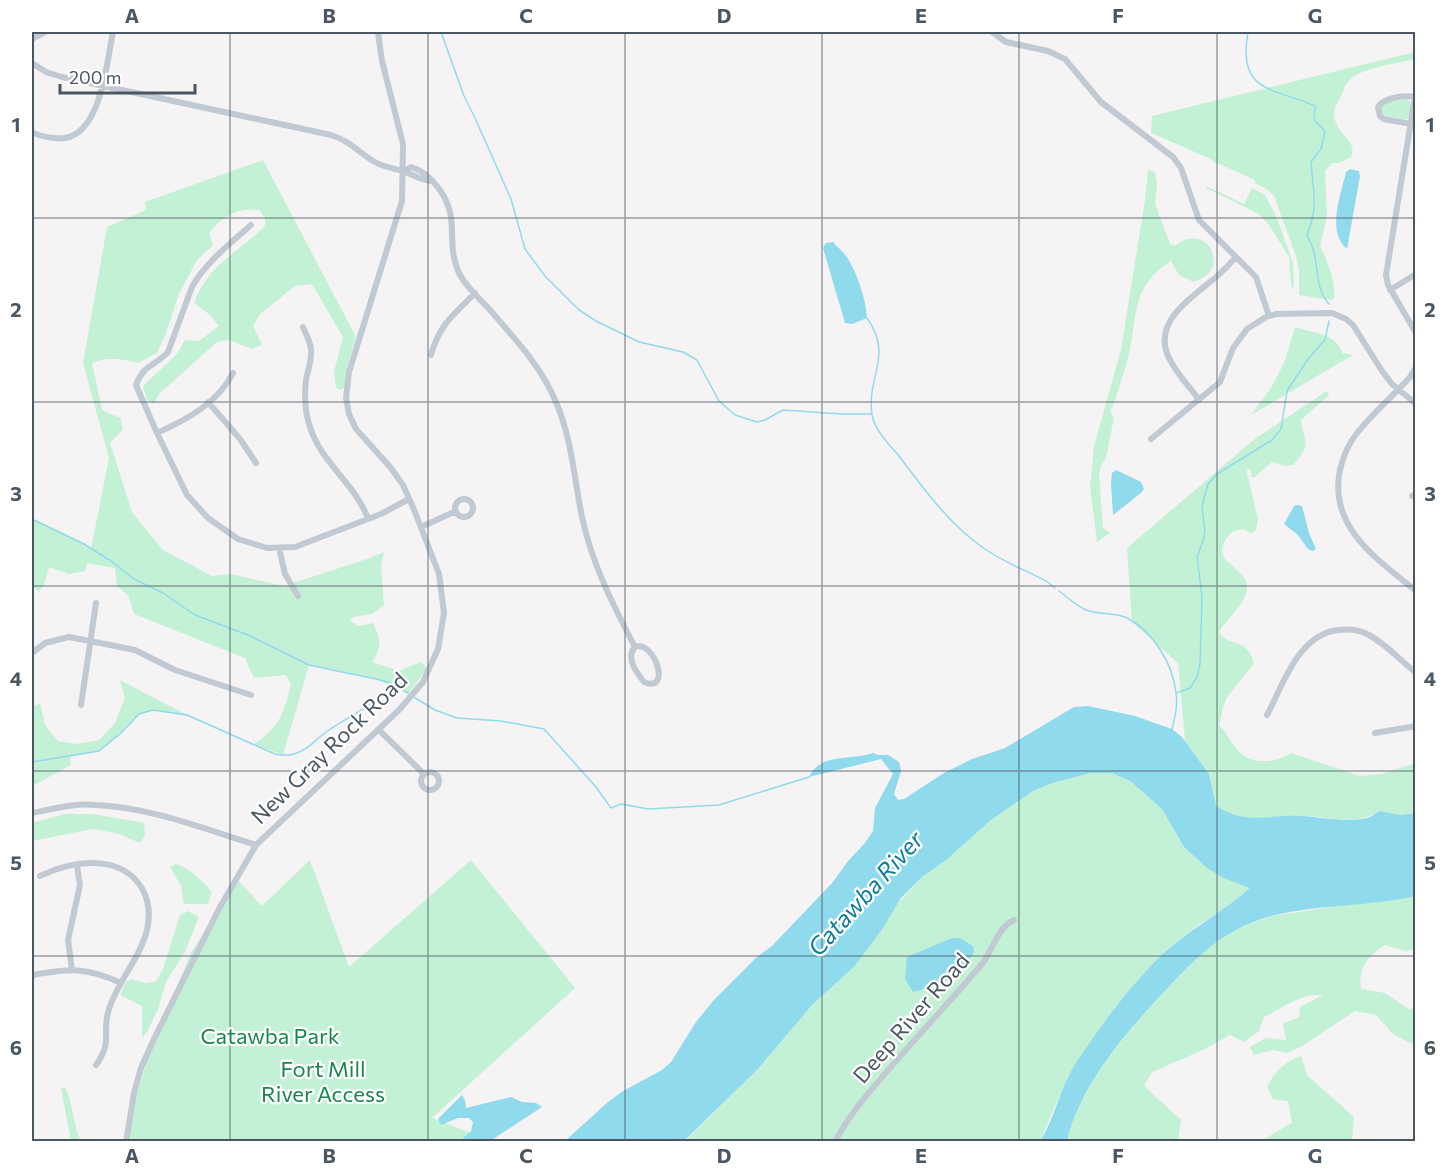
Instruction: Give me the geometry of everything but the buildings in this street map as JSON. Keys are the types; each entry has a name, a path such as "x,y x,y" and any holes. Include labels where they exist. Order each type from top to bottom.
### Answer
{"street":[{"path":"32,39 45,32"},
{"path":"32,132 39,136 61,139 81,131 93,116 102,86 113,32"},
{"name":"New Gray Rock Road","path":"126,1142 134,1093 141,1068 220,907 256,845 379,730 415,692 435,660 441,636 444,613 439,574 421,527 409,499 391,468 356,429 349,414 346,398 349,372 402,201 403,144 382,61 378,32"},
{"path":"992,32 1006,42 1048,51 1065,59 1101,102 1173,157 1183,174 1199,220 1256,277 1269,316"},
{"path":"32,63 46,72 62,77 331,135 344,139 373,161 390,170 404,171 425,181 433,182 449,206 453,222 454,256 463,280 532,358 555,400 565,426 582,518 593,556 606,592 635,647"},
{"path":"1411,124 1384,119 1380,116 1378,107 1385,100 1404,96 1415,97 1411,124 1386,268 1386,280 1416,333"},
{"path":"251,225 197,277 168,352 162,359 142,371 136,385 187,495 208,518 238,539 267,548 307,544 409,499"},
{"path":"1199,400 1169,358 1164,343 1166,330 1171,318 1186,302 1217,277 1236,257"},
{"path":"1390,290 1416,274"},
{"path":"431,355 441,328 475,293"},
{"path":"1151,438 1216,386 1222,378 1240,336 1253,324 1269,316 1290,312 1332,313 1341,316 1353,325 1382,371 1398,390 1416,404"},
{"path":"303,327 311,350 305,394 306,416 322,450 363,505 368,519"},
{"path":"1416,368 1356,434 1348,446 1342,461 1338,486 1340,503 1347,525 1359,542 1416,591"},
{"path":"157,433 186,420 226,387 233,373"},
{"path":"208,402 240,439 256,463"},
{"path":"421,527 456,511"},
{"path":"279,548 285,574 297,596"},
{"path":"81,705 96,603"},
{"path":"1267,715 1304,647 1316,636 1329,631 1348,628 1364,632 1381,643 1416,673"},
{"path":"32,652 45,643 69,637 90,641 135,650 175,670 251,695"},
{"path":"635,647 648,648 660,671 655,683 647,684 641,680 630,658 635,647"},
{"path":"1375,733 1416,726"},
{"path":"379,730 424,774"},
{"path":"32,813 94,804 141,811 256,845"},
{"path":"40,876 53,870 97,863 116,866 132,875 146,895 147,928 108,1012 107,1047 96,1065"},
{"path":"72,970 68,940 80,885 77,866"},
{"name":"Deep River Road","path":"835,1142 852,1113 980,967 1002,930 1014,920"},
{"path":"32,975 72,970 94,972 121,983"}],"green space":[{"path":"1415,52 1415,59 1360,73 1347,83 1335,109 1335,121 1351,144 1352,152 1351,157 1339,163 1332,163 1325,171 1327,216 1320,246 1332,278 1334,298 1331,300 1299,295 1299,271 1296,256 1275,197 1268,190 1255,183 1255,180 1151,133 1152,116"},
{"path":"1406,99 1411,102 1409,117 1406,120 1383,115 1381,108 1385,103"},
{"path":"263,160 356,337 347,367 345,387 341,390 336,388 334,372 343,337 312,284 295,286 260,314 253,326 262,345 252,349 229,340 217,342 159,394 154,404 147,400 143,386 177,354 185,340 199,341 219,326 210,315 194,303 208,277 216,268 265,226 265,219 260,210 252,209 238,211 225,217 209,233 213,245 197,260 179,294 157,353 138,363 110,359 92,363 102,410 120,418 123,429 110,443 132,512 163,550 212,576 231,574 284,586 384,552 381,565 384,605 372,614 353,617 350,621 359,626 373,623 379,643 378,652 372,662 399,671 421,662 427,669 408,694 372,678 309,665 283,755 254,744 270,732 280,718 291,684 286,675 254,678 245,658 134,614 128,595 117,586 115,568 87,563 85,571 69,574 49,567 44,585 39,592 32,586 32,519 91,549 109,458 83,363 107,227 146,210 145,202"},
{"path":"1148,170 1155,172 1157,184 1155,204 1170,244 1175,246 1187,240 1197,239 1206,243 1214,258 1212,268 1205,276 1193,282 1179,275 1171,261 1159,270 1143,290 1136,311 1130,350 1110,411 1114,418 1106,457 1099,473 1103,528 1110,533 1097,542 1090,487 1094,446 1121,350"},
{"path":"1206,186 1244,204 1252,188 1265,195 1277,218 1293,263 1294,290 1291,284 1289,257 1269,225 1259,214"},
{"path":"1295,327 1323,335 1335,341 1342,353 1353,355 1251,415 1271,388 1284,363"},
{"path":"1327,391 1329,394 1327,397 1301,420 1306,443 1303,452 1293,465 1285,466 1272,462 1255,477 1252,477 1250,469 1246,469 1258,519 1256,530 1252,533 1243,529 1233,532 1226,539 1222,550 1225,559 1245,579 1247,588 1244,599 1219,632 1223,637 1247,649 1254,664 1227,697 1219,726 1239,752 1253,760 1276,760 1291,753 1360,776 1382,774 1415,763 1415,813 1401,815 1380,811 1370,816 1350,819 1307,816 1262,819 1246,817 1232,814 1215,806 1209,774 1185,741 1178,663 1132,622 1127,548 1256,438"},
{"path":"120,680 187,715 153,710 139,714 99,751 70,757 71,765 32,786 32,707 40,703 45,725 58,741 77,744 99,740 115,723 125,698"},
{"path":"1090,773 1112,773 1130,781 1162,809 1184,847 1207,868 1223,878 1251,888 1170,947 1131,989 1068,1076 1040,1141 684,1142 757,1070 813,1004 854,967 881,931 892,910 922,877 945,861 991,820 1033,791"},
{"path":"64,814 93,814 144,823 145,836 140,843 116,833 93,829 32,841 32,823"},
{"name":"Catawba Park","path":"310,860 349,967 471,860 575,988 432,1118 474,1134 469,1141 128,1142 130,1116 153,1041 191,953 236,878 262,906"},
{"path":"176,864 200,879 212,892 208,904 184,904 181,886 170,867"},
{"path":"1415,894 1415,949 1405,951 1385,945 1369,958 1360,982 1361,989 1385,993 1410,1010 1415,1006 1415,1051 1414,1045 1393,1034 1376,1015 1355,1011 1302,1046 1287,1053 1273,1050 1254,1055 1250,1047 1266,1038 1286,1040 1283,1024 1299,1017 1300,1007 1323,995 1307,996 1264,1017 1259,1031 1244,1042 1230,1035 1203,1050 1152,1072 1144,1086 1181,1120 1178,1141 1067,1142 1082,1100 1106,1061 1164,992 1210,946 1231,933 1272,916"},
{"path":"188,911 199,917 185,952 166,982 158,1009 142,1038 142,1006 122,996 121,993 126,982 131,979 146,983 156,981 163,969 180,915"},
{"path":"1301,1056 1307,1075 1354,1117 1352,1141 1261,1141 1292,1123 1288,1101 1273,1099 1267,1086 1281,1067"},
{"path":"65,1087 81,1141 71,1141 61,1088"}],"water":[{"path":"1350,169 1359,171 1360,176 1347,249 1337,233 1336,223 1346,172"},
{"path":"833,242 851,263 865,303 867,318 852,324 845,323 823,248 826,243"},
{"path":"1116,470 1141,482 1144,489 1113,515 1111,484 1112,473"},
{"path":"1294,506 1302,506 1316,549 1313,551 1308,549 1298,535 1284,524"},
{"name":"Catawba River","path":"1088,706 1135,716 1172,729 1182,737 1209,774 1216,806 1238,816 1258,818 1302,816 1357,820 1380,811 1401,815 1415,813 1415,896 1289,912 1257,920 1224,937 1182,973 1105,1062 1082,1101 1067,1141 1040,1141 1074,1066 1133,986 1173,945 1250,888 1223,878 1207,868 1184,847 1162,809 1130,781 1112,773 1090,773 1053,783 1033,791 991,820 945,861 922,877 901,898 881,931 854,967 813,1004 757,1070 684,1141 565,1141 608,1102 623,1091 662,1070 671,1062 696,1022 713,1001 757,957 772,946 832,883 865,843 873,831 875,808 893,774 881,759 809,777 814,769 837,759 873,753 888,755 899,762 901,771 894,794 898,800 904,799 944,773 972,759 1005,748 1074,707"},
{"path":"952,938 960,938 973,946 974,952 969,960 947,978 930,987 913,992 905,979 907,957"},
{"path":"462,1095 466,1108 511,1097 522,1102 536,1103 542,1107 490,1141 460,1141 471,1131 473,1122 469,1118 458,1118 441,1125 438,1119"}],"waterway":[{"path":"441,32 464,96 511,199 525,249 545,276 579,310 639,342 683,352 697,360 719,401 735,415 757,422 783,410 872,414"},
{"path":"1248,32 1246,52 1248,67 1253,77 1261,85 1315,106 1314,120 1325,131 1321,149 1311,162 1314,206 1307,235 1315,256 1321,292 1329,304"},
{"path":"867,318 875,332 878,344 879,355 871,401 872,415 879,432 937,505 970,538 997,557 1046,581 1055,588"},
{"path":"1176,693 1190,688 1197,677 1200,664 1202,597 1197,557 1205,531 1202,506 1208,484 1217,474 1272,440 1281,429 1287,391 1308,359 1325,340 1329,321"},
{"path":"32,519 84,544 134,579 163,593 195,615 248,635 309,665 391,683 408,693"},
{"path":"1059,591 1086,610 1127,618 1153,640 1166,660 1174,682 1177,702 1172,729"},
{"path":"32,762 99,751 139,714 153,710 187,715 275,754 292,755 369,705 391,684"},
{"path":"412,696 435,710 457,718 501,721 544,729 596,787 611,808 621,804 648,809 719,805 809,777"}],"park label":[{"name":"Fort Mill River Access","path":"323,1082"}]}
